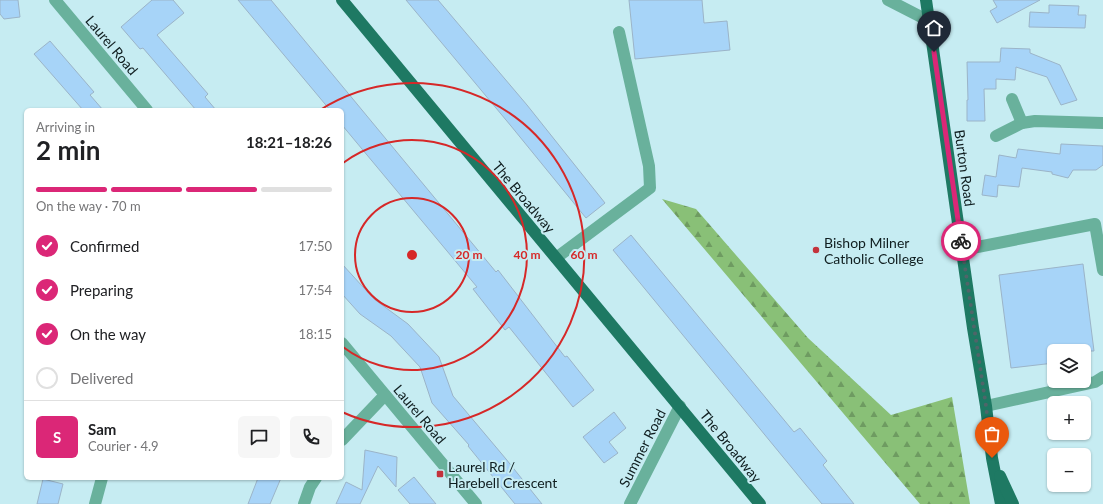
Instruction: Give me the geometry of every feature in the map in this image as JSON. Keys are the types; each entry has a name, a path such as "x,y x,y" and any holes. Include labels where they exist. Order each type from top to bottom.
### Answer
{"main road":[{"name":"The Broadway","path":"342,0 760,504"},
{"name":"Burton Road","path":"926,0 986,406 992,458 1001,504"},
{"name":"Burton Road","path":"992,458 1013,504"}],"street":[{"name":"Laurel Road","path":"55,0 145,108"},
{"path":"888,0 929,21"},
{"path":"556,258 650,188 649,166 619,32"},
{"path":"1012,99 1022,123"},
{"path":"996,136 1022,123 1035,121 1103,123"},
{"path":"962,250 1099,223 1103,270"},
{"name":"Laurel Road","path":"344,345 476,504"},
{"path":"986,406 1095,382 1103,377"},
{"path":"344,438 385,395"},
{"name":"Summer Road","path":"630,504 680,406"},
{"path":"95,504 101,480"},
{"path":"304,504 310,487 315,480"}],"green space":[{"path":"662,199 696,209 808,338 891,415 952,397 970,504 920,504"}],"building":[{"path":"0,0 18,0 20,17 4,19 0,14"},
{"path":"152,0 173,0 184,13 157,35 208,94 205,97 214,108 194,108 143,48 140,49 121,27"},
{"path":"238,0 271,0 496,272 498,270 565,357 567,356 594,390 573,407 509,327 505,330 473,289 477,287 344,127 344,108 328,108"},
{"path":"406,0 438,0 527,105 605,203 586,218"},
{"path":"629,0 702,0 704,23 727,21 730,50 635,59"},
{"path":"993,0 1040,0 997,23 990,11 997,7"},
{"path":"1049,5 1079,6 1078,15 1086,15 1085,28 1029,27 1030,12 1049,13"},
{"path":"50,41 94,92 90,95 101,108 81,108 34,54"},
{"path":"1001,48 1030,49 1030,53 1060,65 1077,100 1061,105 1047,77 1016,67 1015,80 996,79 996,89 984,89 985,121 967,121 967,62 1000,62"},
{"path":"1061,144 1103,146 1103,165 1096,170 1073,170 1068,178 1052,174 1052,172 1022,168 1019,187 998,185 997,197 982,195 985,175 996,177 999,155 1016,158 1018,149 1060,154"},
{"path":"631,235 794,432 800,428 827,461 823,465 854,504 822,504 806,485 613,250"},
{"path":"1083,264 1094,351 1091,351 1091,344 1047,344 1047,364 1011,368 999,275"},
{"path":"344,266 374,299 408,324 439,357 453,396 542,504 515,504 468,446 469,445 432,403 420,367 391,336 360,314 344,296"},
{"path":"614,412 626,428 609,442 618,453 604,463 583,437"},
{"path":"365,450 397,457 396,487 378,466 360,504 336,504 346,482 362,490"},
{"path":"414,477 436,504 410,504 398,490"},
{"path":"43,480 63,484 58,504 37,504"},
{"path":"257,480 280,480 270,504 248,504"}],"way so far":[{"path":"961,241 986,406 992,458"}],"place":[{"name":"Bishop Milner Catholic College","path":"816,250"},
{"name":"Laurel Rd / Harebell Crescent","path":"440,474"}],"route":[{"path":"934,52 961,241"}]}
